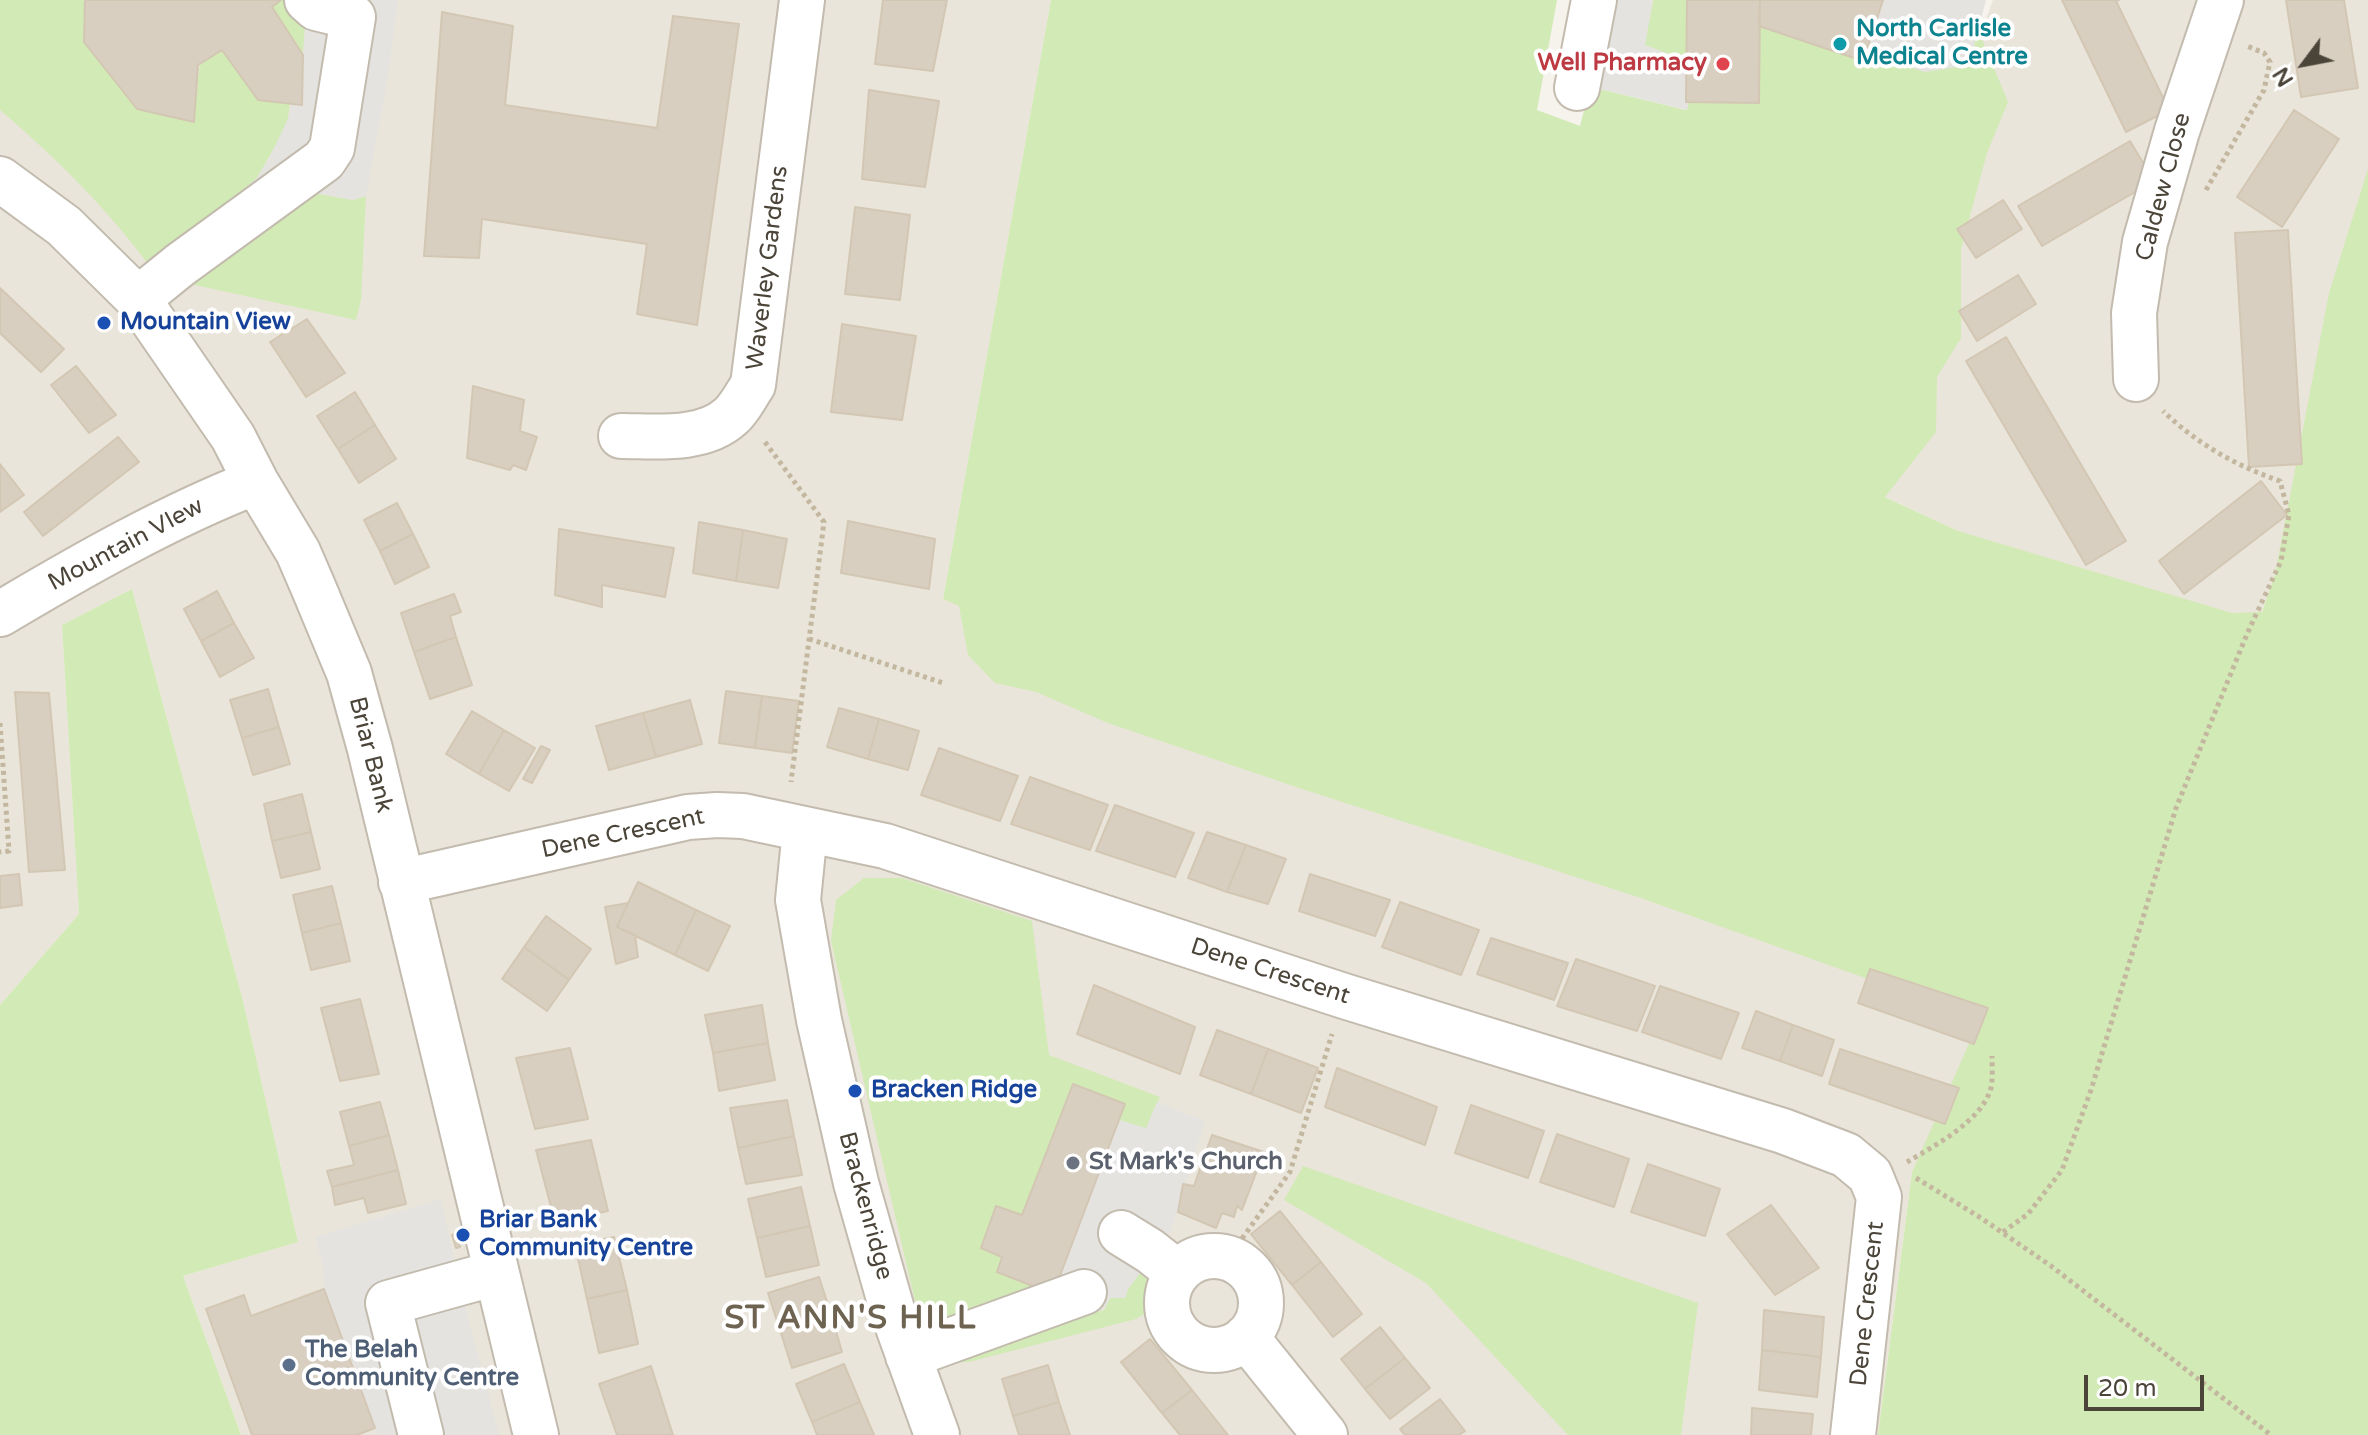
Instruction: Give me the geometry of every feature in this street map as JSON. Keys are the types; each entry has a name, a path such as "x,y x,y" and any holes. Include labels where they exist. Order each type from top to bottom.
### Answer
{"street":[{"path":"138,299 324,160 332,148 353,17 316,8 307,0"},
{"name":"Waverley Gardens","path":"621,436 671,436 711,429 732,416 753,385 802,0"},
{"path":"1577,88 1594,0"},
{"name":"Caldew Close","path":"2151,391 2134,313 2145,242 2177,131 2215,18"},
{"name":"Briar Bank","path":"0,179 64,226 138,299 233,437 298,552 349,673 370,749 536,1435"},
{"name":"Mountain VIew","path":"0,614 54,581 223,495 256,482"},
{"name":"Dene Crescent","path":"401,882 688,817 743,816 885,846 1344,996 1783,1131 1883,1172 1853,1435"},
{"name":"Brackenridge","path":"795,827 798,900 819,1020 856,1183 893,1313 937,1435"},
{"path":"1121,1233 1178,1273"},
{"path":"1211,1256 1228,1258 1242,1265 1260,1292 1261,1309 1256,1324 1246,1337 1220,1350 1191,1344 1179,1335 1167,1309 1168,1294 1178,1273 1196,1260 1211,1256"},
{"path":"421,1435 388,1303 496,1273"},
{"path":"908,1356 1084,1292"},
{"path":"1246,1337 1325,1435"}],"path":[{"path":"2202,199 2264,90 2270,62 2264,53 2245,45 2215,18"},
{"path":"2151,391 2167,414"},
{"path":"2003,1232 2028,1214 2062,1170 2091,1090 2176,808 2247,634 2281,561 2289,515 2280,481 2244,469 2177,424 2151,391"},
{"path":"739,405 824,522 809,639 795,827"},
{"path":"809,639 943,683"},
{"path":"0,723 9,851 0,852"},
{"path":"1228,1258 1290,1172 1344,996"},
{"path":"1883,1172 1948,1137 1981,1107 1991,1088 1992,1056"},
{"path":"1883,1172 1924,1181 2003,1232 2271,1435"}],"shaded area":[{"path":"0,0 1051,0 943,599 1999,999 1912,1172 1878,1435 241,1435 183,1276 298,1242 243,1001 132,589 62,625 79,914 0,1005"},
{"path":"307,0 398,0 366,196 353,200 309,192 253,210 243,190 257,178 268,161 288,119 303,55"},
{"path":"1605,0 1653,0 1645,45 1699,65 1687,110 1600,89 1597,83"},
{"path":"1705,0 1986,0 1969,65 1925,72"},
{"path":"1993,0 2368,0 2368,305 2243,666 1854,482 1969,65"},
{"path":"1157,1102 1205,1121 1171,1230 1128,1289 1125,1298 1110,1298 1104,1310 1053,1294 1119,1120 1146,1128"},
{"path":"441,1199 462,1295 499,1435 378,1435 324,1289 323,1265 315,1237"}],"green space":[{"path":"0,0 85,0 84,42 137,109 193,122 200,64 222,50 258,100 290,103 288,119 257,178 151,268 80,184 0,110"},
{"path":"281,0 307,0 303,55 272,7"},
{"path":"1051,0 1557,0 1537,110 1580,126 1588,95 1600,89 1686,110 1644,45 1653,0 1705,0 1917,59 1982,39 2008,102 1987,153 1961,249 1961,338 1937,377 1936,432 1885,497 1958,531 2232,613 2262,612 2275,574 2329,293 2368,169 2368,1435 1878,1435 1912,1172 1980,1019 1638,897 1108,723 1036,692 995,683 968,655 959,606 943,599"},
{"path":"309,192 353,200 366,196 361,300 356,320 181,282"},
{"path":"132,589 243,1001 298,1242 183,1276 241,1435 0,1435 0,1005 79,914 62,625"},
{"path":"864,878 902,878 1032,921 1049,1055 1160,1097 1146,1129 1119,1120 1125,1104 1073,1085 1022,1215 996,1206 981,1248 1002,1257 997,1272 1053,1294 1039,1330 1104,1310 1110,1298 1125,1298 1147,1264 1158,1281 1148,1312 1136,1319 969,1362 946,1363 919,1318 831,941 836,900"},
{"path":"1303,1166 1698,1303 1681,1435 1568,1435 1426,1283 1284,1200"}],"building":[{"path":"85,0 281,0 272,7 303,55 302,105 258,100 222,50 198,65 194,122 137,109 84,42"},
{"path":"883,0 947,0 933,71 875,64"},
{"name":"Well Pharmacy","path":"1687,0 1760,0 1759,103 1686,102"},
{"name":"North Carlisle Medical Centre","path":"1760,0 1883,0 1863,61 1759,26"},
{"path":"2062,0 2119,0 2116,1 2169,110 2126,132"},
{"path":"2286,0 2344,0 2358,88 2301,97"},
{"path":"442,12 513,26 505,105 657,128 673,16 739,24 697,325 637,314 647,244 482,219 479,258 424,256"},
{"path":"869,90 939,101 925,187 862,179"},
{"path":"2294,110 2339,139 2282,227 2237,197"},
{"path":"2130,141 2154,181 2042,246 2018,206"},
{"path":"2003,200 2022,229 1976,258 1957,229"},
{"path":"855,207 910,215 900,300 845,294"},
{"path":"2288,230 2302,464 2249,467 2235,233"},
{"path":"2018,275 2036,304 1977,341 1959,311"},
{"path":"0,288 64,349 41,372 0,333"},
{"path":"307,319 345,373 306,397 270,342"},
{"path":"842,324 916,336 902,420 831,412"},
{"path":"2006,337 2126,541 2086,565 1966,361"},
{"path":"76,366 116,415 89,433 51,385"},
{"path":"473,386 524,400 520,431 537,437 526,470 513,465 510,470 467,458"},
{"path":"355,392 375,425 338,449 317,416"},
{"path":"375,425 396,459 359,483 338,449"},
{"path":"118,437 139,462 43,536 24,512"},
{"path":"0,464 24,495 0,512"},
{"path":"2261,481 2287,515 2184,594 2159,561"},
{"path":"397,503 413,534 380,551 364,520"},
{"path":"848,521 935,539 929,589 841,573"},
{"path":"699,522 743,530 736,581 693,573"},
{"path":"559,529 674,548 665,597 602,585 602,607 555,595"},
{"path":"743,530 787,539 778,588 736,581"},
{"path":"413,534 429,567 395,584 380,551"},
{"path":"217,591 234,623 201,641 184,609"},
{"path":"454,594 461,612 450,616 456,637 414,652 401,613"},
{"path":"234,623 254,658 220,677 201,641"},
{"path":"456,637 472,685 430,699 414,652"},
{"path":"268,689 279,727 242,738 230,700"},
{"path":"726,691 762,696 755,748 719,743"},
{"path":"15,692 49,693 65,870 29,872"},
{"path":"762,696 799,701 792,753 755,748"},
{"path":"690,700 702,744 656,757 643,713"},
{"path":"839,708 879,719 868,759 827,747"},
{"path":"472,711 504,730 479,774 446,754"},
{"path":"643,713 656,757 609,770 596,726"},
{"path":"879,719 919,731 908,770 868,759"},
{"path":"279,727 290,764 253,775 242,738"},
{"path":"504,730 535,748 509,791 479,774"},
{"path":"541,746 550,750 532,783 523,779"},
{"path":"939,748 1018,776 1000,821 921,795"},
{"path":"1030,777 1108,805 1090,850 1011,824"},
{"path":"302,794 311,832 272,841 264,804"},
{"path":"1115,805 1194,833 1175,877 1096,851"},
{"path":"311,832 320,869 281,878 272,841"},
{"path":"1207,832 1246,845 1227,892 1188,878"},
{"path":"1246,845 1286,859 1268,904 1227,892"},
{"path":"19,874 22,905 0,908 0,876"},
{"path":"1310,874 1390,900 1375,936 1299,911"},
{"path":"638,882 696,910 675,955 617,927"},
{"path":"332,886 341,923 302,933 293,895"},
{"path":"1400,902 1479,930 1461,975 1382,947"},
{"path":"628,903 617,927 635,935 638,957 616,964 605,907"},
{"path":"696,910 730,926 708,971 675,955"},
{"path":"546,916 591,949 569,980 524,947"},
{"path":"341,923 350,961 311,970 302,933"},
{"path":"1491,938 1568,963 1554,1000 1477,974"},
{"path":"524,947 569,980 547,1011 502,979"},
{"path":"1576,959 1655,986 1637,1031 1557,1006"},
{"path":"1870,969 1988,1008 1974,1044 1858,1003"},
{"path":"1094,985 1195,1027 1180,1074 1077,1034"},
{"path":"1660,986 1739,1013 1721,1059 1642,1032"},
{"path":"360,999 379,1074 340,1081 321,1008"},
{"path":"762,1005 768,1043 713,1053 705,1015"},
{"path":"1756,1011 1793,1025 1780,1061 1742,1048"},
{"path":"1793,1025 1834,1040 1822,1076 1780,1061"},
{"path":"1217,1030 1268,1049 1251,1094 1200,1075"},
{"path":"768,1043 775,1080 719,1091 713,1053"},
{"path":"570,1048 588,1119 535,1129 516,1058"},
{"path":"1268,1049 1318,1068 1301,1113 1251,1094"},
{"path":"1840,1049 1959,1088 1945,1124 1829,1084"},
{"path":"1337,1068 1437,1107 1425,1145 1325,1107"},
{"name":"St Mark's Church","path":"1073,1084 1125,1104 1053,1294 997,1272 1002,1257 981,1248 996,1206 1022,1215"},
{"path":"787,1100 794,1136 738,1148 730,1108"},
{"path":"380,1102 389,1135 349,1146 340,1112"},
{"path":"1471,1105 1544,1131 1528,1178 1455,1153"},
{"path":"1557,1134 1629,1159 1614,1207 1540,1182"},
{"path":"389,1135 398,1170 332,1187 327,1171 354,1165 349,1146"},
{"path":"1212,1135 1264,1152 1242,1210 1237,1206 1234,1217 1222,1213 1216,1228 1178,1212 1183,1184 1194,1186"},
{"path":"794,1136 802,1175 746,1184 738,1148"},
{"path":"591,1140 608,1211 555,1222 536,1150"},
{"path":"1648,1164 1720,1189 1705,1236 1631,1212"},
{"path":"398,1170 406,1204 368,1213 364,1198 335,1205 332,1187"},
{"path":"801,1187 810,1226 757,1238 748,1199"},
{"path":"1771,1205 1819,1268 1775,1295 1727,1234"},
{"path":"1280,1211 1321,1262 1292,1285 1251,1234"},
{"path":"810,1226 819,1265 766,1277 757,1238"},
{"path":"457,1233 460,1247 456,1248 452,1235"},
{"path":"614,1237 627,1290 587,1299 575,1245"},
{"path":"1321,1262 1362,1314 1333,1337 1292,1285"},
{"path":"819,1277 831,1314 780,1330 768,1293"},
{"name":"The Belah Community Centre","path":"324,1289 375,1428 357,1435 252,1435 206,1309 244,1295 251,1316"},
{"path":"627,1290 638,1344 599,1353 587,1299"},
{"path":"1764,1310 1824,1317 1821,1357 1762,1350"},
{"path":"831,1314 842,1352 792,1368 780,1330"},
{"path":"1380,1327 1405,1358 1365,1389 1341,1359"},
{"path":"1150,1339 1192,1390 1162,1413 1121,1362"},
{"path":"1762,1350 1821,1357 1817,1397 1759,1390"},
{"path":"1405,1358 1430,1388 1390,1419 1365,1389"},
{"path":"844,1364 860,1402 812,1422 796,1384"},
{"path":"1048,1365 1059,1402 1013,1416 1002,1379"},
{"path":"651,1366 673,1435 617,1435 599,1384"},
{"path":"1192,1390 1228,1435 1180,1435 1162,1413"},
{"path":"1440,1399 1465,1431 1459,1435 1405,1435 1400,1429"},
{"path":"860,1402 874,1435 817,1435 812,1422"},
{"path":"1059,1402 1070,1435 1019,1435 1013,1416"},
{"path":"1752,1408 1813,1414 1811,1435 1751,1435"}],"place":[{"name":"North Carlisle Medical Centre","path":"1840,44"},
{"name":"Well Pharmacy","path":"1723,64"},
{"name":"Mountain View","path":"104,323"},
{"name":"Bracken Ridge","path":"855,1091"},
{"name":"St Mark's Church","path":"1073,1163"},
{"name":"Briar Bank Community Centre","path":"463,1235"},
{"name":"The Belah Community Centre","path":"289,1365"}],"district":[{"name":"ST ANN'S HILL","path":"851,1320"}]}
